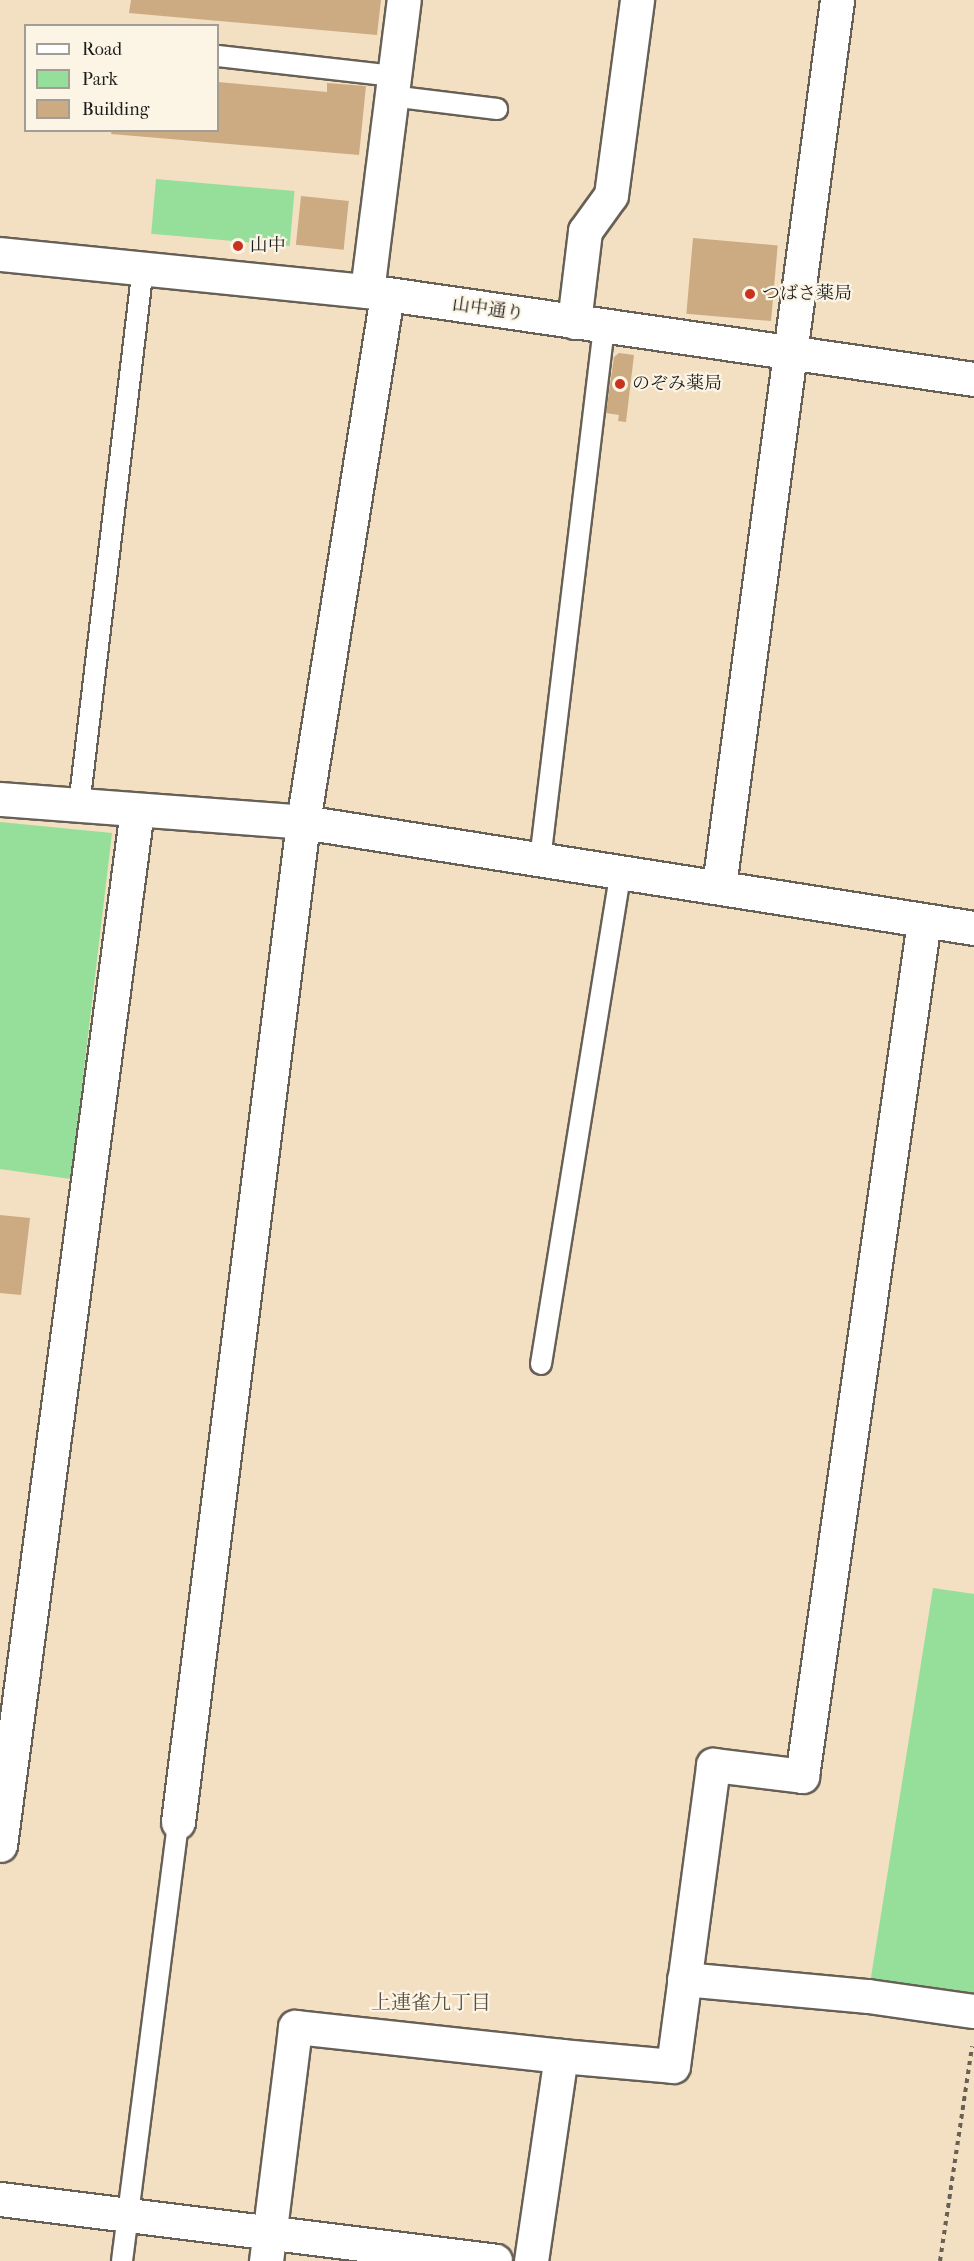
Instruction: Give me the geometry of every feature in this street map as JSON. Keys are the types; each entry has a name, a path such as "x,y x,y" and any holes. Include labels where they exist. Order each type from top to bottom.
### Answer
{"street":[{"path":"178,1822 303,822 377,293 393,86 404,0"},
{"path":"589,325 585,231 610,195 637,0"},
{"path":"719,886 837,0"},
{"name":"山中通り","path":"0,254 377,293 974,379"},
{"path":"0,799 303,822 620,874 719,886 974,928"},
{"path":"0,1845 9,1724 137,810"},
{"path":"268,2247 295,2027 673,2066 713,1766 802,1776 924,921"},
{"path":"684,1979 868,1996 973,2026"},
{"path":"531,2261 561,2056"},
{"path":"0,2199 129,2216 268,2247 495,2261"}],"lane":[{"path":"219,56 393,86 497,109"},
{"path":"79,806 143,267"},
{"path":"540,860 589,325"},
{"path":"541,1364 620,874"},
{"path":"122,2261 178,1822"}],"path":[{"path":"940,2261 973,2026"}],"green space":[{"path":"156,179 294,191 290,246 151,234"},
{"path":"0,822 112,833 71,1179 0,1169"},
{"path":"933,1588 974,1594 974,2011 868,1996"}],"building":[{"path":"131,0 381,0 377,35 129,13"},
{"path":"219,82 327,92 327,83 366,86 359,155 111,134 112,132 219,132"},
{"path":"301,196 349,201 344,250 296,245"},
{"path":"693,238 778,245 771,321 686,314"},
{"path":"619,353 634,355 626,422 618,421 619,415 606,413 614,357"},
{"path":"0,1215 30,1218 21,1295 0,1293"}],"place":[{"name":"山中","path":"238,246"},
{"name":"つばさ薬局","path":"750,294"},
{"name":"のぞみ薬局","path":"620,384"}],"district":[{"name":"上連雀九丁目","path":"431,2002"}]}
